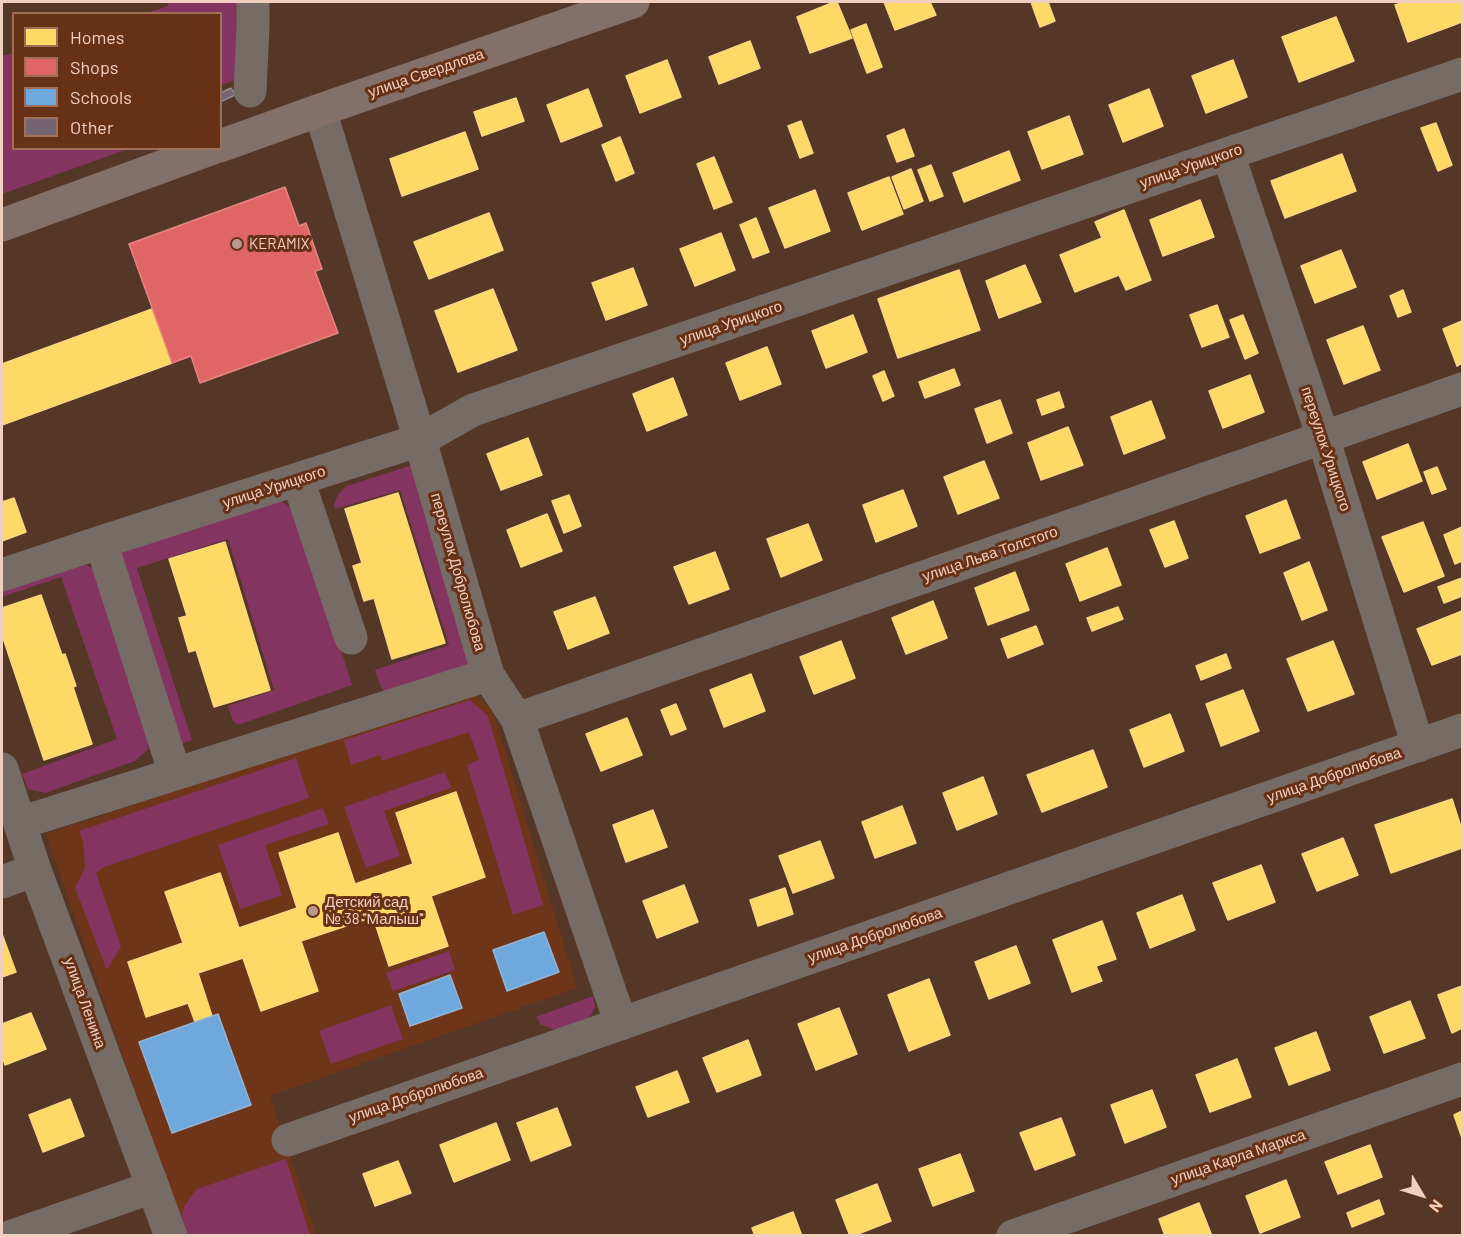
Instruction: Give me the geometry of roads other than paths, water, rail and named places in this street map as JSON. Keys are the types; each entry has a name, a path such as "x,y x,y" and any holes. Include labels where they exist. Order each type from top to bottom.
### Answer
{"main road":[{"name":"улица Свердлова","path":"222,145 633,2"},
{"path":"2,225 208,150"}],"street":[{"path":"250,91 253,2"},
{"name":"улица Урицкого","path":"2,575 420,440 473,410 1462,74"},
{"name":"переулок Добролюбова","path":"320,110 488,675 517,719 621,1024"},
{"name":"переулок Урицкого","path":"1228,154 1323,437 1418,746"},
{"name":"улица Льва Толстого","path":"517,719 1462,389"},
{"path":"298,480 351,638"},
{"path":"101,542 175,774"},
{"path":"20,823 488,675"},
{"name":"улица Добролюбова","path":"288,1140 1462,730"},
{"name":"улица Ленина","path":"2,770 35,870 171,1236"},
{"path":"2,882 35,870"},
{"name":"улица Карла Маркса","path":"1013,1236 1462,1079"},
{"path":"12,1236 153,1187"}],"place":[{"name":"KERAMIX","path":"237,244"},
{"name":"Детский сад № 38 \"Малыш\"","path":"313,911"}]}
